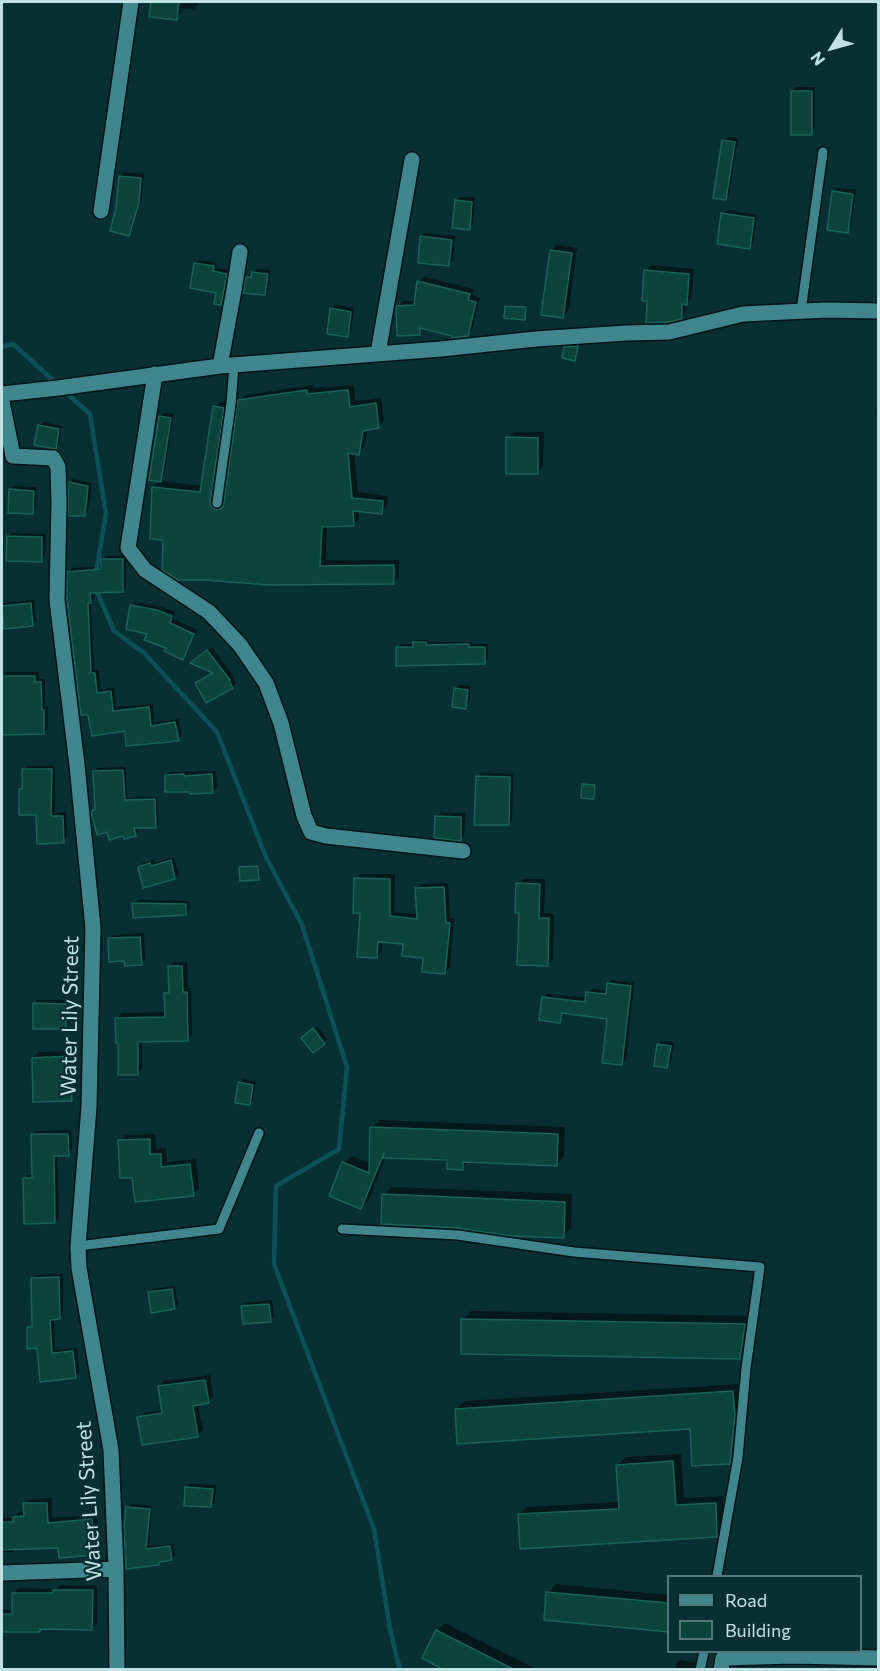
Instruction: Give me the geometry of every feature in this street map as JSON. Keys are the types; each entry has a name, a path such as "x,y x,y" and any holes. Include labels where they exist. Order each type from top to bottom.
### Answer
{"street":[{"path":"101,211 131,2"},
{"path":"378,353 412,160"},
{"path":"227,366 240,252"},
{"path":"2,394 227,366 558,337 669,332 743,314 826,310 879,311"},
{"path":"155,374 128,548 145,570 209,612 240,645 266,683 281,723 304,816 311,832 326,836 464,851"},
{"name":"Water Lily Street","path":"2,402 13,456 53,458 58,467 57,600 77,765 93,928 89,1107 78,1246 111,1450 117,1670"},
{"path":"2,1574 116,1569"},
{"path":"721,1670 723,1658 794,1663 879,1658"}],"lane":[{"path":"801,311 823,152"},
{"path":"217,503 231,404 227,366"},
{"path":"78,1246 219,1228 259,1133"},
{"path":"342,1229 459,1235 574,1252 760,1267 746,1368 738,1457 717,1575"},
{"path":"700,1670 704,1653"}],"building":[{"path":"151,2 179,2 177,20 149,17"},
{"path":"791,91 812,91 812,135 791,135"},
{"path":"722,140 735,142 726,200 713,198"},
{"path":"119,176 141,178 139,203 129,236 110,231 116,207"},
{"path":"832,191 853,194 848,233 827,230"},
{"path":"455,200 472,202 470,230 452,228"},
{"path":"721,213 754,218 750,249 717,244"},
{"path":"420,236 452,240 449,266 418,263"},
{"path":"550,250 572,253 563,318 541,315"},
{"path":"194,263 214,266 213,271 227,274 221,305 214,304 216,293 190,288"},
{"path":"644,270 689,274 687,305 682,304 682,319 646,323 647,301 642,301"},
{"path":"252,272 268,274 265,295 243,293 246,277 251,277"},
{"path":"417,281 470,294 468,300 476,302 468,336 452,338 452,336 420,328 420,335 397,336 396,306 414,305"},
{"path":"505,306 526,307 525,320 504,318"},
{"path":"330,308 351,312 348,337 327,334"},
{"path":"578,346 575,361 562,358 564,347"},
{"path":"307,390 307,394 348,390 350,407 376,403 379,428 363,431 359,455 348,453 352,498 383,501 382,514 353,511 354,526 322,527 320,566 394,565 394,584 270,585 178,580 162,570 163,540 150,539 152,487 200,492 213,406 224,408 210,502 212,508 217,510 224,504 238,400"},
{"path":"159,416 171,418 161,482 149,480"},
{"path":"38,425 59,429 56,449 34,445"},
{"path":"506,437 538,438 538,474 506,474"},
{"path":"68,482 88,486 85,516 68,516"},
{"path":"9,489 34,491 33,514 8,513"},
{"path":"7,536 42,537 42,562 6,561"},
{"path":"101,559 123,559 123,592 90,593 91,603 88,603 91,673 95,673 97,693 111,691 113,711 149,707 151,726 175,722 179,741 126,746 125,731 92,736 88,715 81,715 67,600 67,572 101,569"},
{"path":"31,603 33,626 4,629 2,606"},
{"path":"130,605 157,610 172,616 170,623 194,634 183,660 164,651 166,648 144,640 147,634 126,629"},
{"path":"413,642 426,642 426,645 469,644 469,647 485,647 485,664 396,666 396,647 413,647"},
{"path":"207,650 230,680 228,679 233,688 206,703 195,683 213,673 190,663"},
{"path":"2,676 35,676 35,682 41,682 44,734 2,735"},
{"path":"454,688 468,690 466,709 452,707"},
{"path":"22,769 52,769 51,816 63,816 64,843 37,844 36,815 19,815"},
{"path":"123,770 125,800 155,799 156,828 134,828 136,836 124,839 123,836 109,840 107,832 97,835 92,816 91,811 95,810 93,771"},
{"path":"184,774 184,776 212,774 213,793 165,792 165,775"},
{"path":"476,776 510,777 509,825 474,825"},
{"path":"582,784 595,785 594,799 581,798"},
{"path":"435,816 461,817 461,841 434,838"},
{"path":"171,860 175,879 143,888 138,867"},
{"path":"258,866 259,880 240,881 239,867"},
{"path":"354,878 390,879 390,916 417,919 415,888 444,887 446,923 450,923 445,974 422,972 423,958 402,956 403,944 378,942 377,958 357,957 360,913 353,913"},
{"path":"516,883 540,884 539,918 549,918 548,966 517,965 519,913 515,913"},
{"path":"132,903 186,904 186,915 133,918"},
{"path":"140,937 142,965 125,966 124,961 109,962 108,938"},
{"path":"168,966 182,966 183,992 187,992 188,1041 138,1042 138,1075 118,1075 115,1018 165,1017 164,993 169,993"},
{"path":"607,983 631,986 622,1065 602,1063 607,1019 562,1013 560,1023 539,1020 542,997 585,1002 586,992 606,994"},
{"path":"33,1003 66,1004 66,1029 33,1029"},
{"path":"313,1028 325,1044 313,1053 301,1038"},
{"path":"657,1044 671,1046 667,1068 654,1066"},
{"path":"70,1056 72,1101 33,1102 32,1058"},
{"path":"238,1082 253,1085 250,1105 235,1103"},
{"path":"370,1127 558,1134 557,1166 463,1162 463,1170 447,1169 447,1160 383,1158 384,1153 361,1209 329,1196 342,1162 369,1173"},
{"path":"31,1134 68,1134 69,1156 54,1156 55,1223 24,1224 23,1178 32,1178"},
{"path":"150,1139 150,1154 161,1154 161,1167 190,1164 194,1196 135,1202 132,1178 120,1178 118,1140"},
{"path":"382,1194 565,1202 564,1238 510,1236 458,1228 381,1224"},
{"path":"59,1277 60,1319 50,1320 52,1353 73,1351 76,1378 40,1382 37,1348 27,1349 27,1327 32,1327 31,1278"},
{"path":"172,1289 175,1309 151,1313 148,1292"},
{"path":"269,1304 271,1322 243,1324 241,1306"},
{"path":"461,1319 745,1324 740,1359 461,1354"},
{"path":"205,1380 209,1403 193,1406 198,1437 142,1445 137,1417 162,1413 158,1386"},
{"path":"733,1391 735,1416 730,1464 692,1466 690,1429 457,1444 455,1409"},
{"path":"673,1461 676,1505 716,1503 717,1537 520,1549 518,1514 619,1509 616,1465"},
{"path":"185,1487 213,1489 211,1507 184,1506"},
{"path":"23,1503 47,1503 48,1523 92,1519 96,1555 59,1558 58,1548 2,1550 2,1522 13,1522 13,1517 24,1516"},
{"path":"126,1507 150,1509 146,1549 170,1546 172,1560 159,1562 159,1565 126,1569 124,1528"},
{"path":"53,1590 93,1590 92,1630 40,1629 40,1632 2,1632 2,1614 12,1614 12,1593 53,1593"},
{"path":"546,1592 667,1603 667,1632 544,1620"},
{"path":"436,1630 515,1670 444,1670 422,1658"}],"waterway":[{"path":"2,347 13,344 56,383"},
{"path":"64,391 90,414 106,514 96,573"},
{"path":"95,587 114,631 144,653 217,732 266,857 302,925 347,1067 339,1149 276,1186 274,1264 374,1529 390,1629 400,1670"}]}
